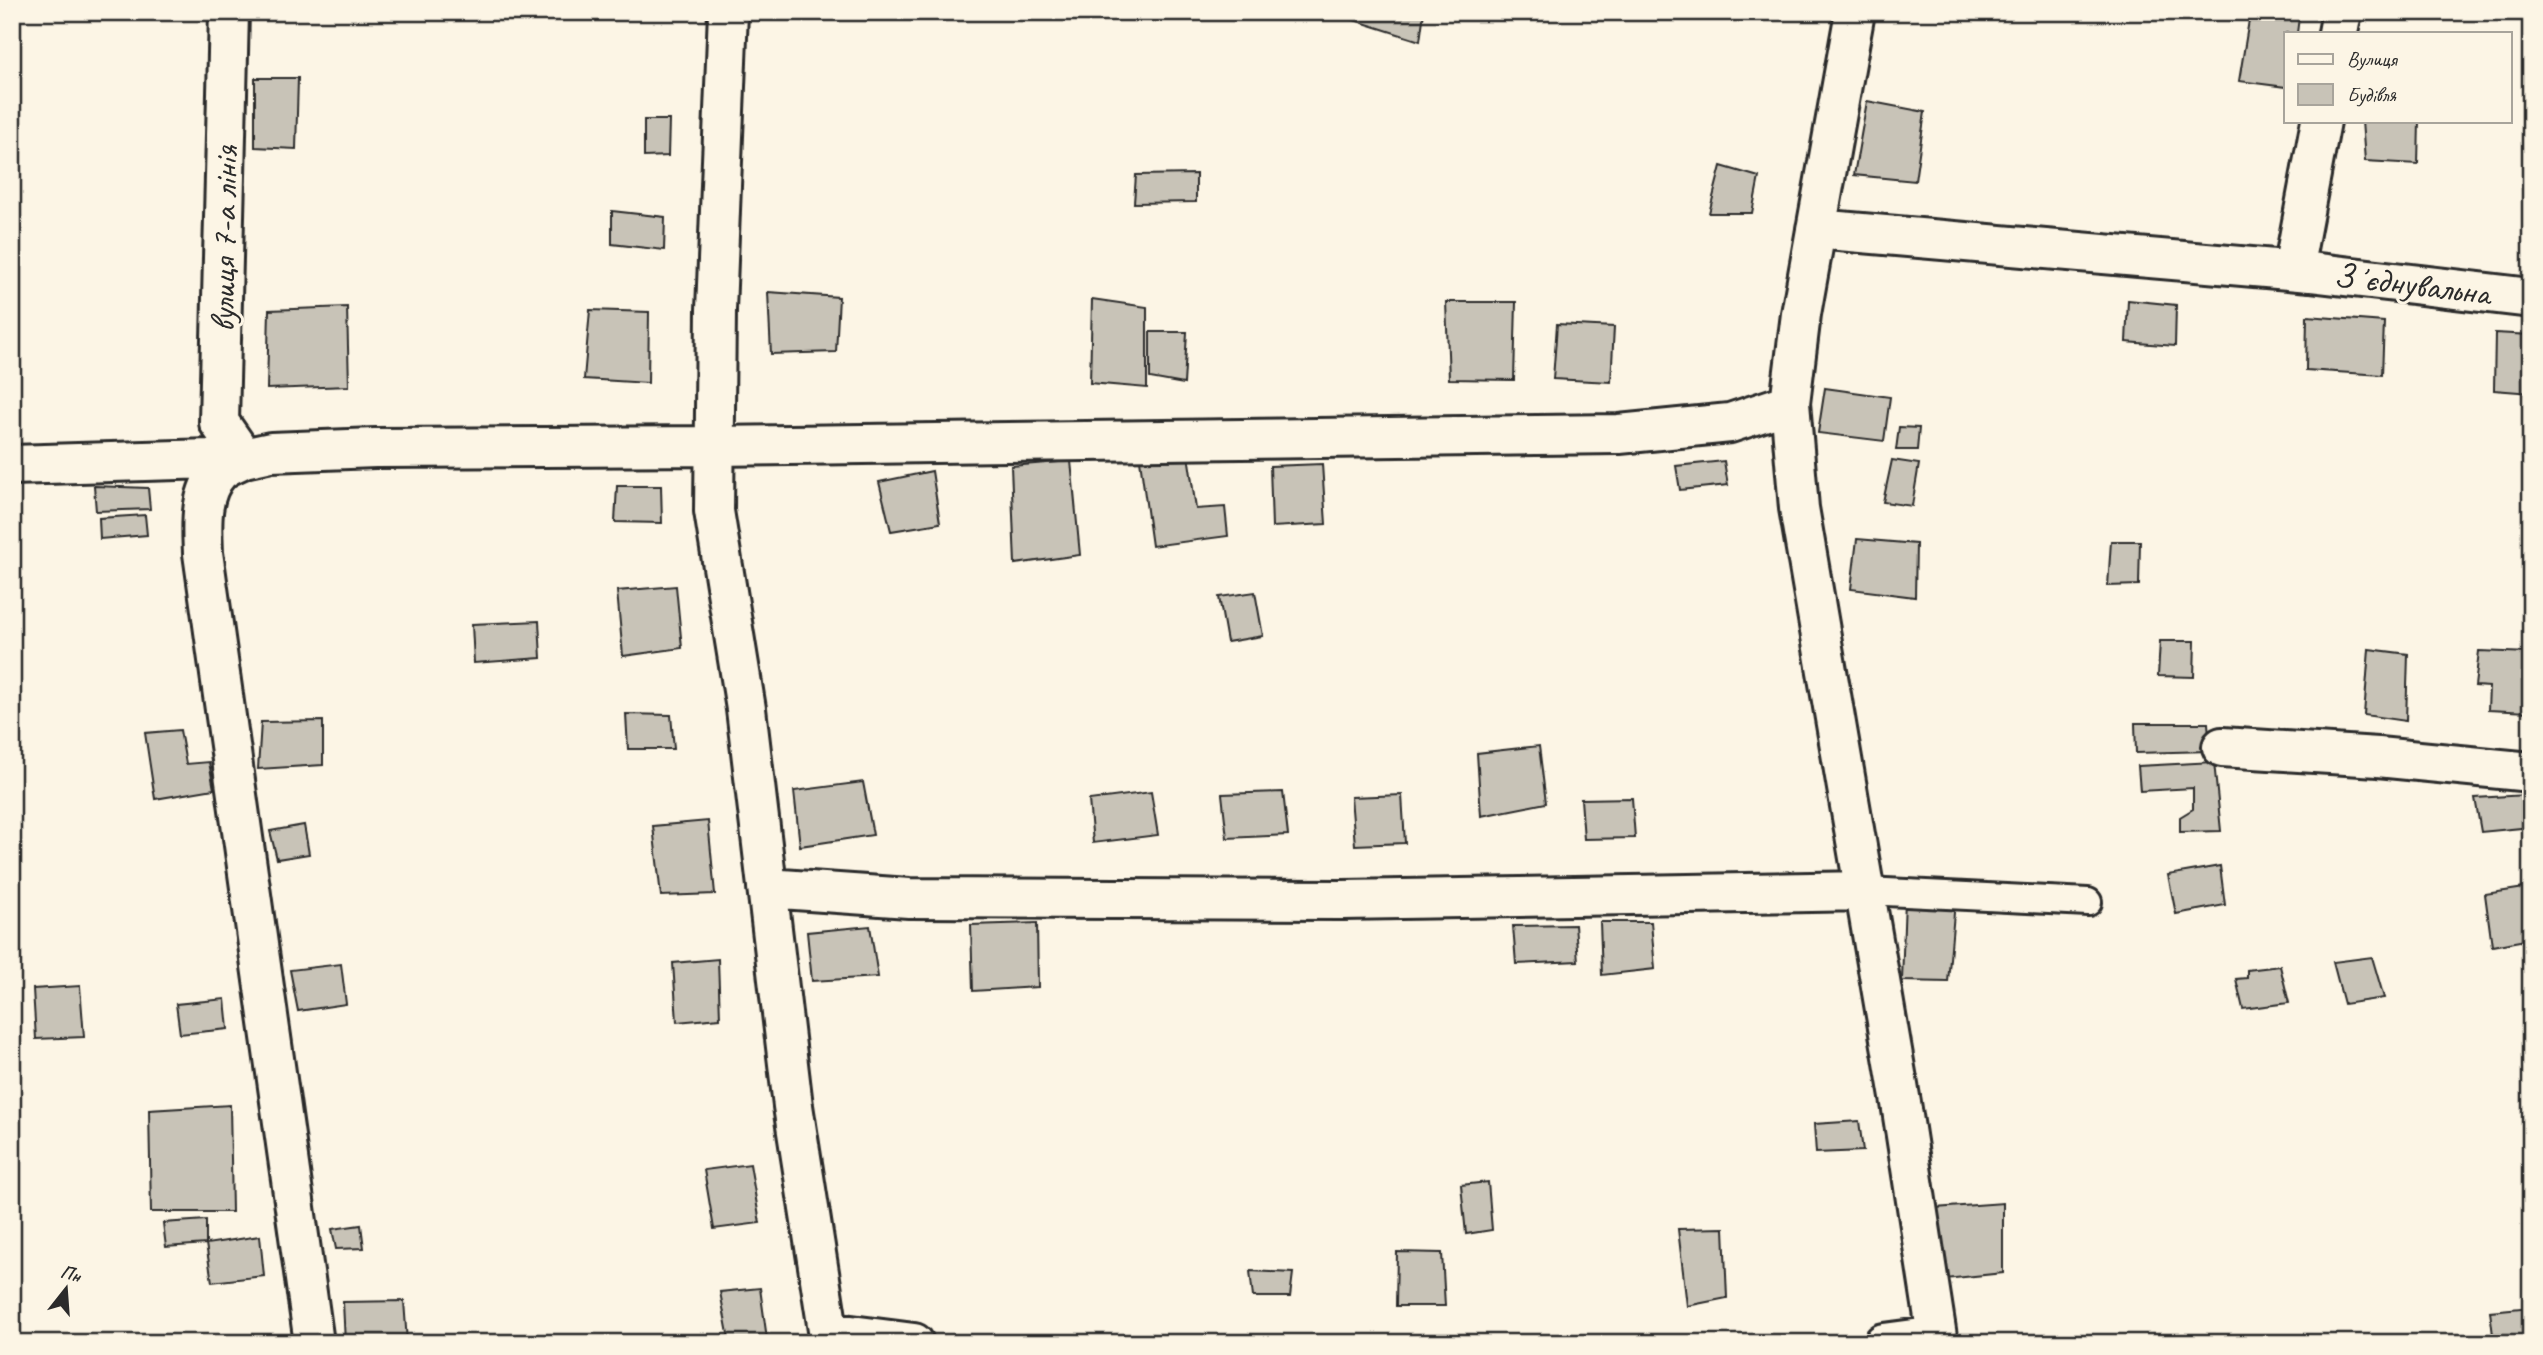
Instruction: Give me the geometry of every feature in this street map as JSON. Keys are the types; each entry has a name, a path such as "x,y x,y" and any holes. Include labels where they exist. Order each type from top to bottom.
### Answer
{"street":[{"name":"вулиця 7-а лінія","path":"229,12 219,422 244,458"},
{"path":"728,12 716,310 714,511 746,709 793,1106 829,1338 914,1343"},
{"path":"1856,12 1801,314 1790,403 1799,508 1866,891 1937,1340 1884,1343"},
{"path":"2338,32 2342,12"},
{"path":"2292,270 2321,122"},
{"name":"Зʼєднувальна","path":"1816,229 2292,270 2531,298"},
{"path":"12,465 244,458 271,452 375,448 1619,434 1730,423 1790,403"},
{"path":"244,458 221,470 209,485 201,518 203,553 314,1343"},
{"path":"2222,747 2378,757 2531,772"},
{"path":"767,888 909,898 1343,901 1866,891"}],"lane":[{"path":"1866,891 2088,902"}],"building":[{"path":"1424,12 1420,41 1335,14"},
{"path":"2250,14 2299,17 2297,32 2284,32 2284,87 2239,81"},
{"path":"255,78 298,78 296,149 255,147"},
{"path":"1867,101 1925,112 1915,181 1854,175"},
{"path":"644,120 669,120 668,156 644,157"},
{"path":"2362,122 2419,122 2418,164 2365,161"},
{"path":"1721,166 1759,177 1752,213 1709,213"},
{"path":"1196,174 1196,202 1134,203 1136,175"},
{"path":"612,211 665,217 664,250 612,244"},
{"path":"768,292 839,297 836,352 771,354"},
{"path":"1092,299 1147,307 1147,388 1090,383"},
{"path":"2128,300 2176,305 2175,346 2126,342"},
{"path":"1446,302 1516,302 1514,380 1449,379"},
{"path":"347,307 349,386 267,389 269,310"},
{"path":"590,310 649,312 648,383 584,379"},
{"path":"2307,316 2384,322 2382,375 2306,370"},
{"path":"1557,324 1614,327 1611,382 1553,379"},
{"path":"1150,332 1187,332 1184,384 1150,378"},
{"path":"2495,333 2531,335 2531,393 2494,390"},
{"path":"1825,388 1890,397 1884,441 1818,433"},
{"path":"1899,427 1919,428 1917,450 1896,450"},
{"path":"1187,448 1196,509 1225,507 1228,536 1152,546 1139,453"},
{"path":"1892,460 1919,464 1912,506 1883,502"},
{"path":"1071,461 1080,555 1015,564 1011,466"},
{"path":"1724,461 1728,485 1680,490 1676,466"},
{"path":"1322,464 1326,524 1272,527 1270,466"},
{"path":"932,471 940,523 891,531 879,482"},
{"path":"94,486 148,488 150,509 96,511"},
{"path":"617,486 661,486 662,523 615,522"},
{"path":"145,515 147,535 100,539 99,518"},
{"path":"1857,539 1916,544 1915,597 1851,589"},
{"path":"2111,541 2140,541 2139,585 2108,586"},
{"path":"676,586 682,648 623,656 617,591"},
{"path":"1255,592 1263,636 1227,642 1219,597"},
{"path":"539,621 541,658 474,663 472,624"},
{"path":"2160,641 2195,641 2194,677 2158,676"},
{"path":"2369,649 2408,654 2406,721 2364,715"},
{"path":"2479,651 2530,653 2529,712 2488,710 2489,687 2475,686"},
{"path":"626,714 671,715 674,749 628,749"},
{"path":"323,721 323,765 258,769 261,722"},
{"path":"2135,723 2208,723 2210,751 2136,753"},
{"path":"180,730 186,764 209,762 214,789 155,799 145,733"},
{"path":"1539,746 1546,803 1481,816 1477,753"},
{"path":"2214,762 2221,831 2180,832 2180,817 2193,809 2193,788 2140,791 2138,766"},
{"path":"863,782 873,835 800,846 794,791"},
{"path":"1151,792 1158,835 1093,843 1089,800"},
{"path":"1283,792 1288,835 1227,838 1222,794"},
{"path":"1402,795 1405,843 1355,845 1351,797"},
{"path":"2526,795 2531,827 2481,832 2475,798"},
{"path":"1632,798 1635,838 1584,839 1581,799"},
{"path":"708,821 715,894 661,896 653,826"},
{"path":"304,825 309,854 277,859 270,831"},
{"path":"2220,866 2225,905 2176,914 2168,875"},
{"path":"2531,887 2531,939 2492,946 2485,894"},
{"path":"1905,899 1955,901 1948,982 1902,981"},
{"path":"1600,922 1651,922 1655,969 1602,975"},
{"path":"1037,923 1038,987 973,991 971,925"},
{"path":"1575,925 1578,961 1516,964 1513,926"},
{"path":"870,926 878,977 812,981 807,932"},
{"path":"2372,957 2384,998 2344,1004 2333,962"},
{"path":"718,959 720,1018 677,1022 673,963"},
{"path":"341,964 346,1004 298,1011 290,970"},
{"path":"2280,966 2289,1003 2243,1009 2236,979 2247,978 2247,970"},
{"path":"80,986 84,1037 36,1039 33,989"},
{"path":"225,999 228,1029 180,1034 176,1004"},
{"path":"230,1105 232,1212 151,1212 149,1110"},
{"path":"1859,1121 1863,1151 1816,1153 1814,1124"},
{"path":"750,1164 760,1223 714,1229 704,1170"},
{"path":"1488,1182 1492,1230 1466,1234 1461,1185"},
{"path":"2003,1203 2003,1273 1936,1280 1935,1208"},
{"path":"206,1220 206,1244 166,1247 163,1223"},
{"path":"361,1225 364,1248 336,1249 332,1229"},
{"path":"1724,1228 1727,1298 1687,1306 1678,1229"},
{"path":"260,1236 264,1276 212,1282 206,1244"},
{"path":"1397,1252 1442,1253 1445,1306 1396,1306"},
{"path":"1250,1271 1293,1273 1290,1297 1253,1297"},
{"path":"760,1288 767,1339 729,1339 720,1292"},
{"path":"404,1301 407,1342 345,1343 343,1302"},
{"path":"2531,1307 2531,1343 2494,1343 2490,1311"}]}
